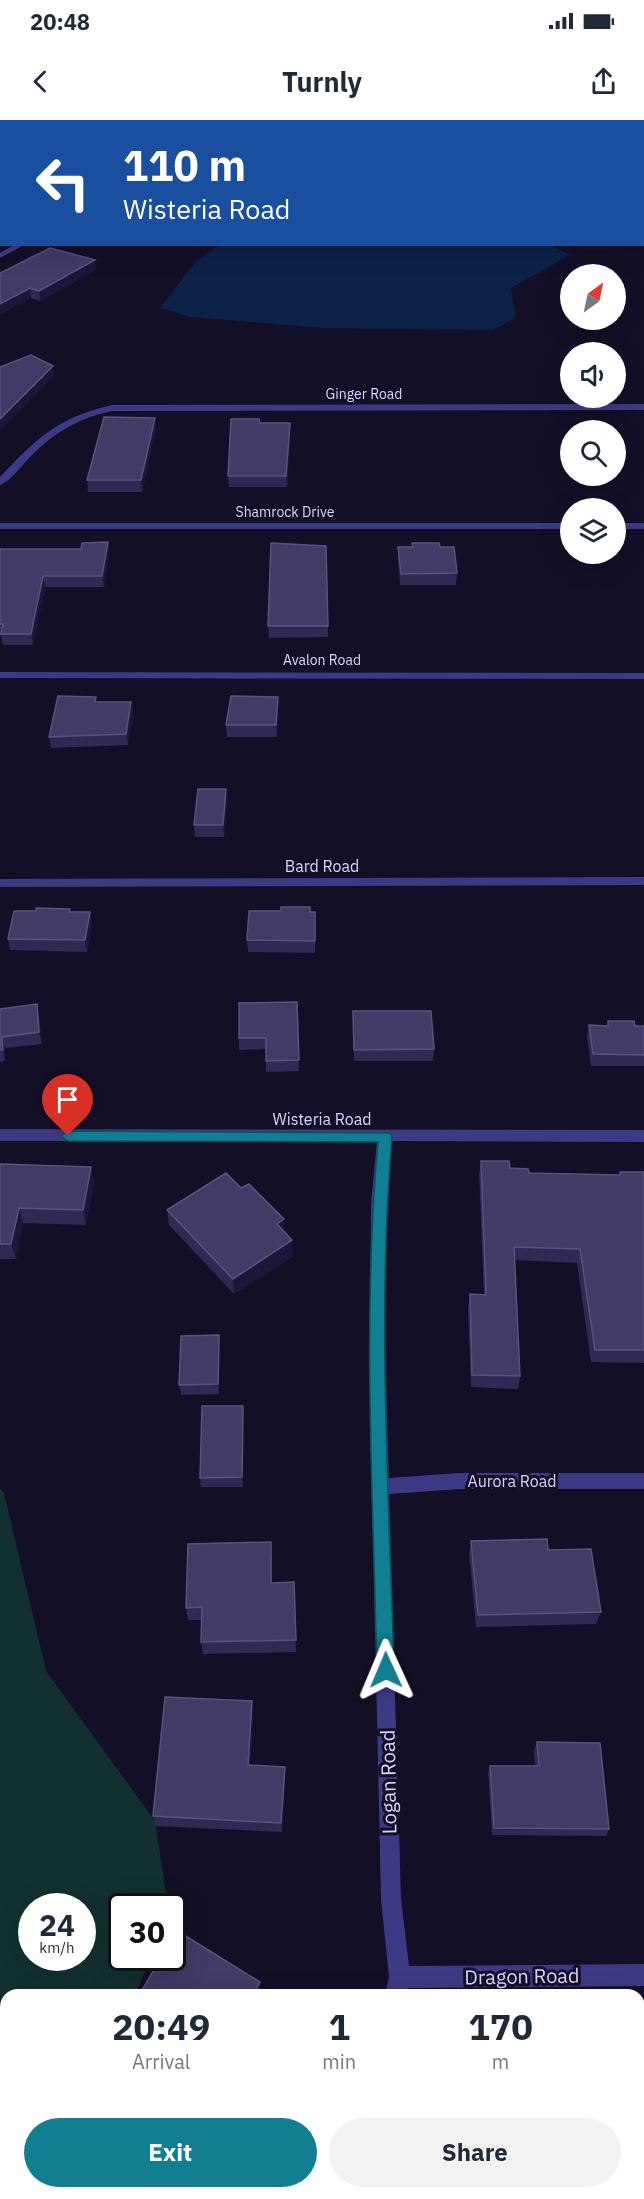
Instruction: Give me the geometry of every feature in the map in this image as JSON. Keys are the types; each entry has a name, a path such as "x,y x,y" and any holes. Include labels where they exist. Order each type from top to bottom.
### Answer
{"street":[{"path":"0,256 18,246"},
{"name":"Ginger Road","path":"0,482 53,429 84,414 127,407 644,407"},
{"name":"Shamrock Drive","path":"0,526 560,526"},
{"path":"626,526 644,526"},
{"name":"Avalon Road","path":"0,675 644,676"},
{"name":"Bard Road","path":"0,883 644,881"},
{"name":"Wisteria Road","path":"0,1136 644,1136"},
{"name":"Logan Road","path":"385,1137 379,1216 378,1402 391,1899 398,1986"},
{"name":"Aurora Road","path":"381,1487 459,1481 644,1481"},
{"name":"Dragon Road","path":"398,1986 644,1975"}],"green space":[{"path":"0,1489 4,1493 46,1671 155,1821 166,1893 108,1893 108,1971 145,1971 138,1989 0,1989"}],"water":[{"path":"218,246 553,246 570,255 511,288 516,318 493,330 323,328 190,317 160,308 196,261"}],"building":[{"path":"50,248 95,260 39,291 30,288 0,304 0,273"},
{"path":"31,355 53,366 0,419 0,367"},
{"path":"104,417 155,418 141,480 87,480"},
{"path":"231,419 259,419 260,423 290,423 286,476 228,476"},
{"path":"108,542 102,576 43,576 31,634 1,634 3,624 0,624 0,549 81,549 82,543"},
{"path":"271,543 326,546 328,626 268,626"},
{"path":"412,543 439,543 440,547 454,547 457,573 401,574 398,547 413,547"},
{"path":"58,696 96,697 95,702 131,702 126,734 49,737"},
{"path":"231,696 278,697 276,725 226,725"},
{"path":"198,789 226,789 223,825 194,825"},
{"path":"281,907 310,907 310,912 315,912 315,941 247,940 249,911 281,911"},
{"path":"36,908 90,912 85,940 8,939 14,911 36,911"},
{"path":"297,1002 299,1060 266,1061 266,1038 239,1038 239,1003"},
{"path":"37,1004 39,1032 2,1037 3,1050 0,1050 0,1009"},
{"path":"353,1011 431,1011 434,1049 354,1050"},
{"path":"608,1021 634,1021 635,1026 644,1026 644,1055 593,1054 589,1025 608,1026"},
{"path":"481,1161 509,1161 510,1168 528,1169 529,1173 620,1175 620,1172 644,1172 644,1350 595,1350 580,1249 514,1247 520,1376 472,1375 470,1294 486,1295"},
{"path":"0,1164 91,1167 83,1210 19,1208 11,1244 0,1244"},
{"path":"226,1173 241,1188 249,1184 284,1219 277,1224 292,1240 233,1279 167,1210"},
{"path":"219,1335 218,1384 179,1385 181,1336"},
{"path":"202,1406 243,1406 242,1477 200,1478"},
{"path":"547,1539 548,1550 591,1549 601,1612 478,1615 471,1541"},
{"path":"271,1542 271,1583 294,1582 296,1640 201,1642 202,1607 186,1608 188,1544"},
{"path":"165,1697 252,1701 248,1765 285,1767 281,1823 153,1816"},
{"path":"537,1742 600,1743 609,1829 494,1828 490,1766 539,1766"},
{"path":"186,1936 260,1982 256,1989 143,1989 153,1971 186,1971"}],"route":[{"path":"68,1136 385,1137 379,1204 378,1402 386,1670"}]}
